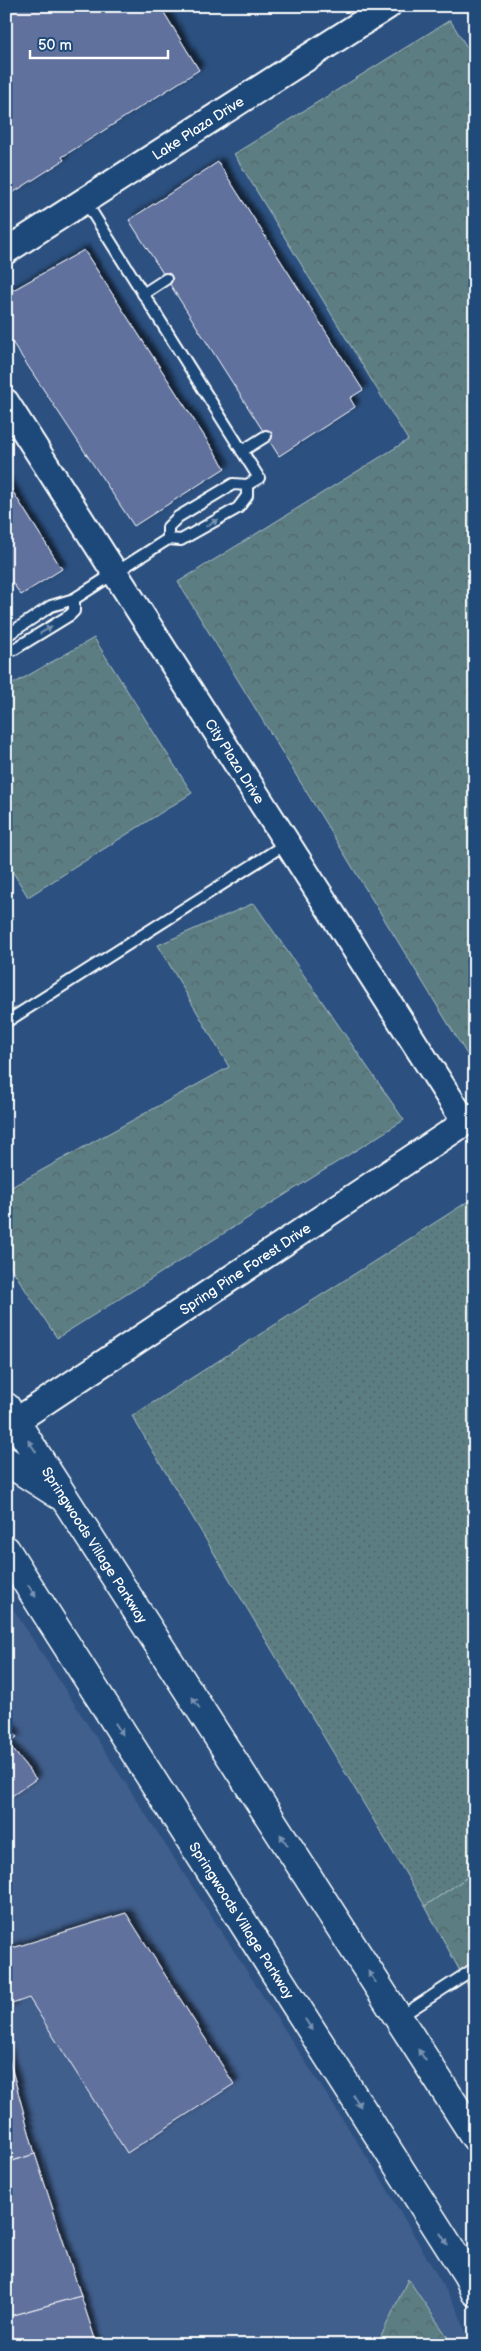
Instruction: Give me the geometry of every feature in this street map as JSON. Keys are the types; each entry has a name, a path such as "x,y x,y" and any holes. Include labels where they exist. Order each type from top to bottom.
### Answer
{"main road":[{"name":"Springwoods Village Parkway","path":"11,1414 475,2137"},
{"path":"6,1461 67,1500"},
{"name":"Springwoods Village Parkway","path":"6,1550 468,2276 475,2292"}],"street":[{"name":"Lake Plaza Drive","path":"6,251 388,6"},
{"name":"City Plaza Drive","path":"6,402 287,843 470,1119"},
{"name":"Spring Pine Forest Drive","path":"11,1414 470,1119"}],"lane":[{"path":"84,201 259,478 247,485 233,484 178,517 168,527 168,538"},
{"path":"143,294 166,279"},
{"path":"242,451 266,436"},
{"path":"6,636 52,606 74,599 168,538 181,540 238,508 247,496 247,485"},
{"path":"6,652 13,650 70,616 74,611 74,599"},
{"path":"6,1022 287,843"},
{"path":"398,2018 475,1968"}],"path":[{"path":"467,6 475,19"}],"shaded area":[{"path":"6,1598 383,2182 458,2311 470,2345 6,2345"}],"green space":[{"path":"450,20 475,60 475,1059 471,1061 178,582 408,440 234,154"},
{"path":"94,638 192,793 28,897 6,861 6,688"},
{"path":"254,903 404,1120 57,1338 6,1260 6,1190 229,1067 158,945"},
{"path":"475,1197 475,1872 425,1906 132,1416"},
{"path":"475,1872 475,1999 425,1906"},
{"path":"408,2279 453,2345 377,2345"}],"building":[{"path":"6,6 160,6 199,70 62,157 64,160 11,194 6,186"},
{"path":"218,162 363,390 350,398 355,407 279,456 129,220"},
{"path":"84,250 225,468 134,526 6,333 6,294"},
{"path":"6,481 62,569 21,595 12,582 6,585"},
{"path":"6,1724 17,1737 8,1743 36,1779 6,1800"},
{"path":"126,1913 234,2084 127,2153 29,1998 12,2004 12,2008 6,2010 6,1950"},
{"path":"6,2048 35,2154 6,2163"},
{"path":"35,2154 81,2296 6,2317 6,2163"},
{"path":"81,2296 97,2345 6,2345 6,2317"}]}
